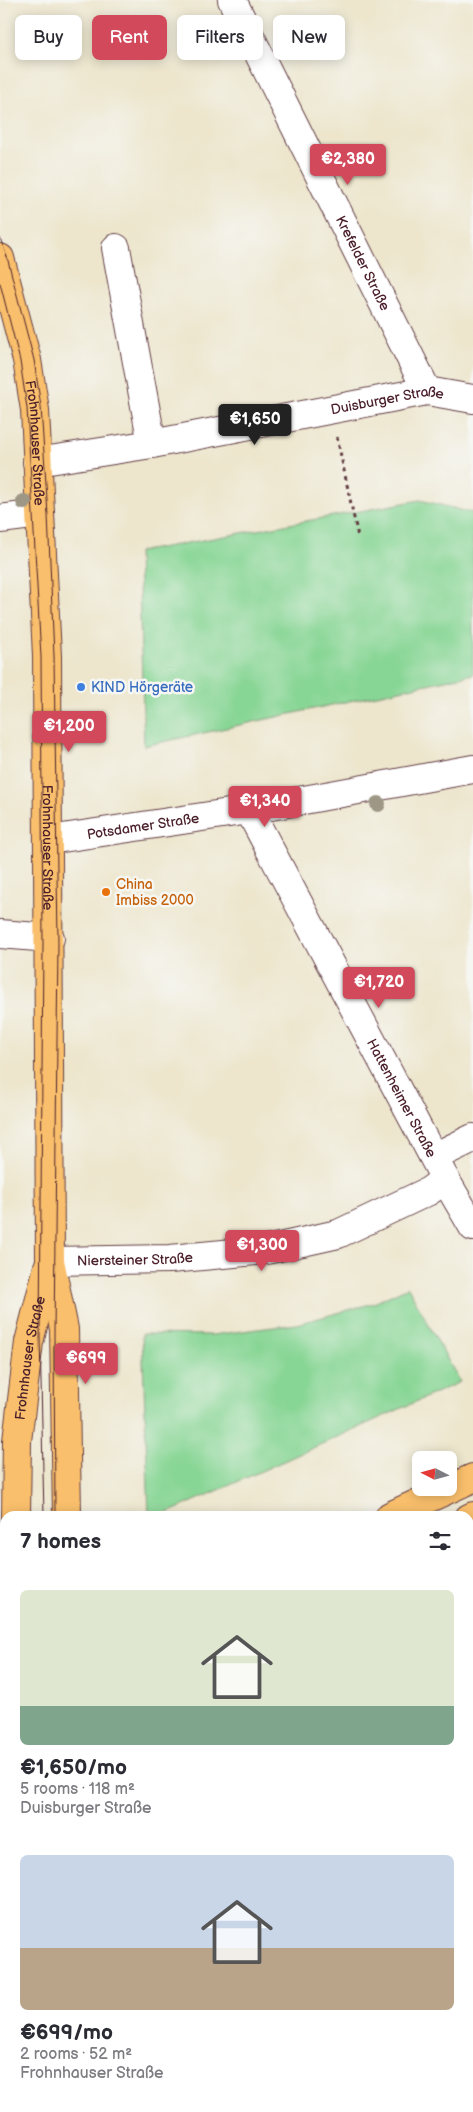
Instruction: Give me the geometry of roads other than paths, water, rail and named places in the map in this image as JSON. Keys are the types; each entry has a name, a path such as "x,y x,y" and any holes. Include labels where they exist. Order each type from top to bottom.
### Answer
{"main road":[{"name":"Frohnhauser Straße","path":"0,258 27,360 35,410 47,656 50,938 50,1261 64,1329 67,1511"},
{"name":"Frohnhauser Straße","path":"16,1511 17,1441 29,1342 50,1261"},
{"path":"401,1511 473,1478"}],"street":[{"name":"Krefelder Straße","path":"232,0 427,391"},
{"path":"116,248 152,444"},
{"name":"Duisburger Straße","path":"37,462 152,444 427,391 473,399"},
{"path":"0,519 40,514"},
{"name":"Potsdamer Straße","path":"49,840 249,810 473,769"},
{"name":"Hattenheimer Straße","path":"249,810 439,1168 473,1227"},
{"path":"0,934 50,938"},
{"name":"Niersteiner Straße","path":"50,1261 170,1259 266,1250 338,1234 429,1191 439,1168 473,1138"}],"tram line":[{"path":"0,238 7,257 34,360 41,407 48,515 54,656 58,943 54,1335 55,1511"},
{"path":"0,283 20,361 27,408 41,657 43,943 40,1336 44,1511"}],"place":[{"name":"KIND Hörgeräte","path":"81,687"},
{"name":"China Imbiss 2000","path":"106,892"}]}
